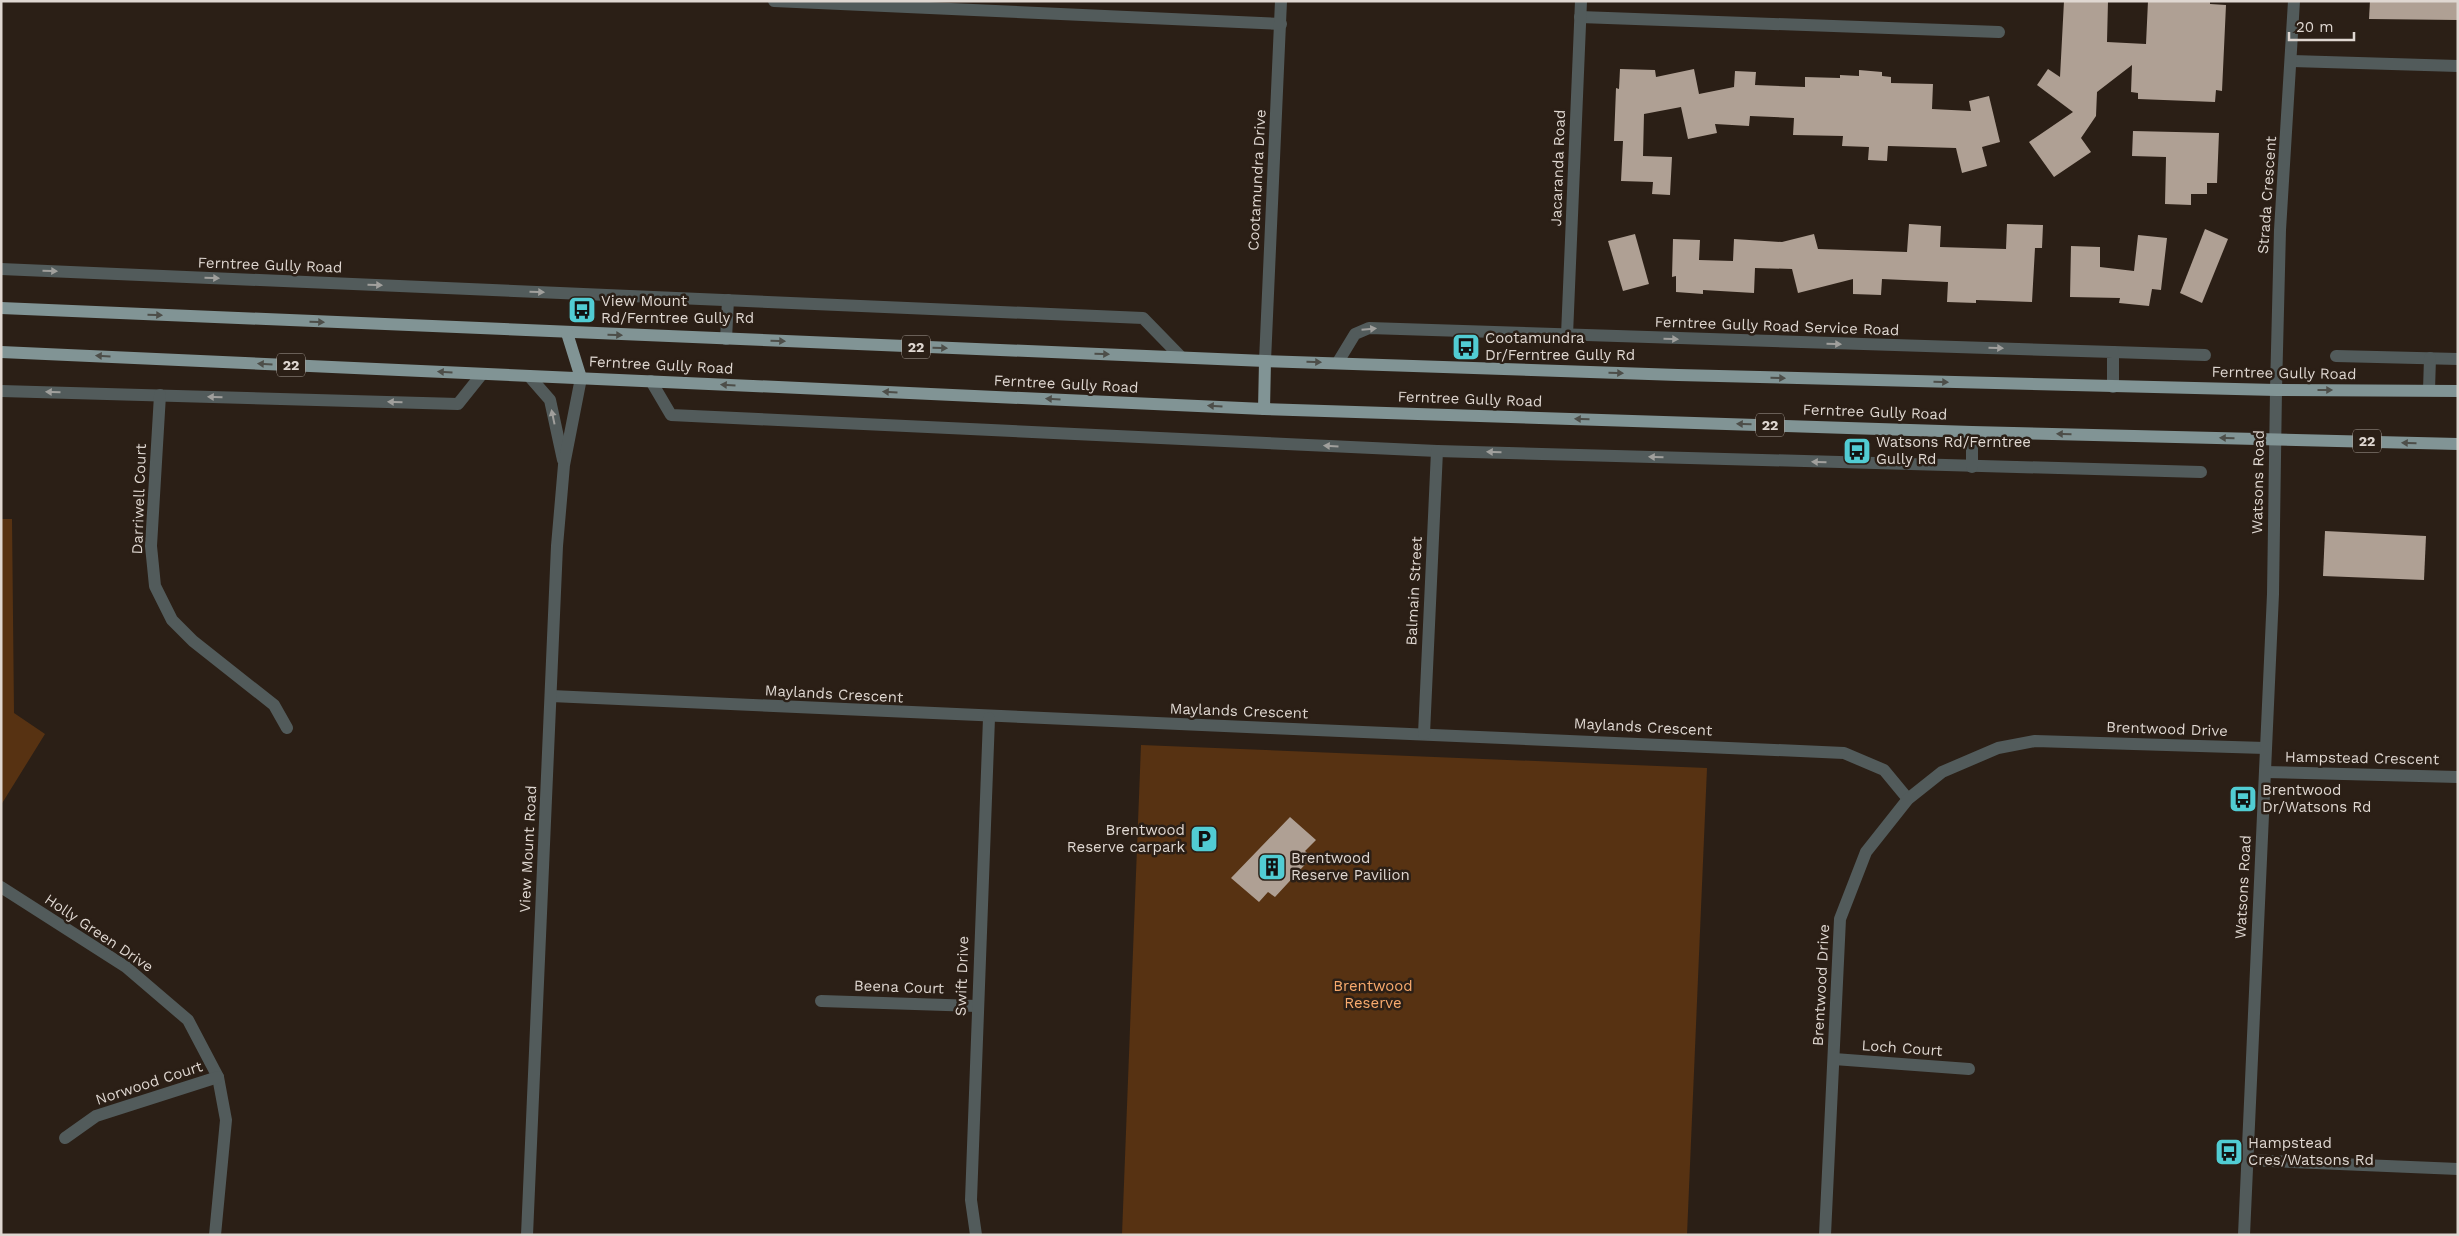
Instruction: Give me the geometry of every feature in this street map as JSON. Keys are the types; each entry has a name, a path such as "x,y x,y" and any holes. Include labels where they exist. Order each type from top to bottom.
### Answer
{"main road":[{"name":"Ferntree Gully Road","path":"1,308 1265,361 1678,375 2276,390 2458,391"},
{"path":"567,333 581,378"},
{"name":"Ferntree Gully Road","path":"1,352 1264,409 1972,432 2276,438 2458,444"},
{"path":"1264,409 1265,361"}],"street":[{"path":"774,1 1281,24"},
{"name":"Cootamundra Drive","path":"1265,361 1281,1"},
{"name":"Jacaranda Road","path":"1567,335 1581,1"},
{"name":"Strada Crescent","path":"2276,390 2280,230 2292,61 2294,1"},
{"path":"1580,17 1999,32"},
{"path":"2292,61 2458,66"},
{"name":"Ferntree Gully Road","path":"1,269 1143,318 1181,357"},
{"path":"726,339 728,300"},
{"name":"Ferntree Gully Road Service Road","path":"1338,362 1355,334 1369,328 2205,355"},
{"path":"2113,352 2113,386"},
{"path":"2336,356 2458,359"},
{"path":"2429,390 2430,358"},
{"path":"1,391 458,404 482,374"},
{"name":"View Mount Road","path":"529,376 550,400 564,465"},
{"name":"View Mount Road","path":"527,1235 557,546 564,465 581,378"},
{"path":"651,381 671,415 1437,451 2201,472"},
{"name":"Watsons Road","path":"2244,1235 2272,594 2276,390"},
{"name":"Darriwell Court","path":"160,395 151,546 155,586 172,620 193,641 274,705 287,728"},
{"path":"1972,432 1972,467"},
{"name":"Balmain Street","path":"1424,734 1437,451"},
{"name":"Maylands Crescent","path":"551,696 989,718 1424,734 1844,753 1884,770 1908,799"},
{"name":"Swift Drive","path":"976,1235 970,1200 989,718"},
{"name":"Brentwood Drive","path":"1825,1235 1840,919 1866,852 1908,799 1942,772 1998,748 2035,741 2266,748"},
{"name":"Hampstead Crescent","path":"2264,772 2458,777"},
{"name":"Holly Green Drive","path":"1,888 126,967 188,1020 218,1077 226,1120 214,1235"},
{"name":"Beena Court","path":"820,1002 977,1006"},
{"name":"Loch Court","path":"1834,1059 1969,1069"},
{"name":"Norwood Court","path":"65,1138 96,1116 218,1077"},
{"path":"2247,1160 2458,1169"}],"green space":[{"path":"1,519 12,519 14,713 45,734 1,805"},
{"name":"Brentwood Reserve","path":"1141,745 1707,768 1687,1235 1122,1235"}],"building":[{"path":"2064,1 2108,1 2107,42 2146,44 2148,1 2210,1 2210,4 2226,5 2222,91 2216,90 2215,102 2138,99 2138,93 2131,92 2132,65 2097,92 2096,116 2081,138 2091,152 2054,177 2029,142 2073,112 2037,85 2048,69 2060,77"},
{"path":"2370,1 2458,1 2458,20 2369,19"},
{"path":"1620,69 1655,70 1656,77 1694,69 1699,94 1734,87 1735,71 1756,72 1755,85 1805,87 1805,77 1840,78 1840,75 1859,76 1859,70 1882,72 1882,76 1891,77 1891,83 1933,84 1932,109 1971,111 1969,101 1989,96 2000,142 1982,147 1987,166 1962,173 1956,148 1888,146 1887,161 1868,160 1869,147 1842,146 1843,136 1793,135 1794,118 1750,116 1749,126 1715,124 1717,133 1688,139 1681,107 1644,114 1643,156 1672,157 1670,195 1652,194 1653,182 1621,181 1623,141 1614,141 1616,88 1619,89"},
{"path":"2133,131 2219,133 2217,183 2207,183 2207,194 2191,194 2191,205 2165,204 2166,157 2132,156"},
{"path":"1909,224 1941,226 1940,247 2006,249 2007,224 2043,225 2042,248 2035,248 2032,302 1976,300 1976,303 1947,302 1948,282 1882,279 1881,295 1853,294 1853,279 1798,293 1792,269 1755,268 1754,293 1703,290 1703,294 1676,292 1676,276 1672,277 1673,239 1700,240 1699,260 1733,261 1734,239 1782,242 1814,234 1818,249 1907,252"},
{"path":"2205,229 2228,239 2202,303 2180,293"},
{"path":"1635,234 1649,284 1623,291 1608,241"},
{"path":"2138,235 2167,238 2161,290 2152,289 2149,306 2119,303 2120,298 2070,297 2071,246 2100,247 2100,267 2134,271"},
{"path":"2325,531 2426,536 2424,580 2323,576"},
{"name":"Brentwood Reserve Pavilion","path":"1290,817 1316,840 1305,851 1312,857 1275,897 1268,892 1259,902 1231,878"}],"place":[{"name":"View Mount Rd/Ferntree Gully Rd","path":"582,310"},
{"name":"Cootamundra Dr/Ferntree Gully Rd","path":"1466,347"},
{"name":"Watsons Rd/Ferntree Gully Rd","path":"1857,451"},
{"name":"Brentwood Dr/Watsons Rd","path":"2243,799"},
{"name":"Brentwood Reserve carpark","path":"1204,839"},
{"name":"Brentwood Reserve Pavilion","path":"1272,867"},
{"name":"Hampstead Cres/Watsons Rd","path":"2229,1152"}]}
